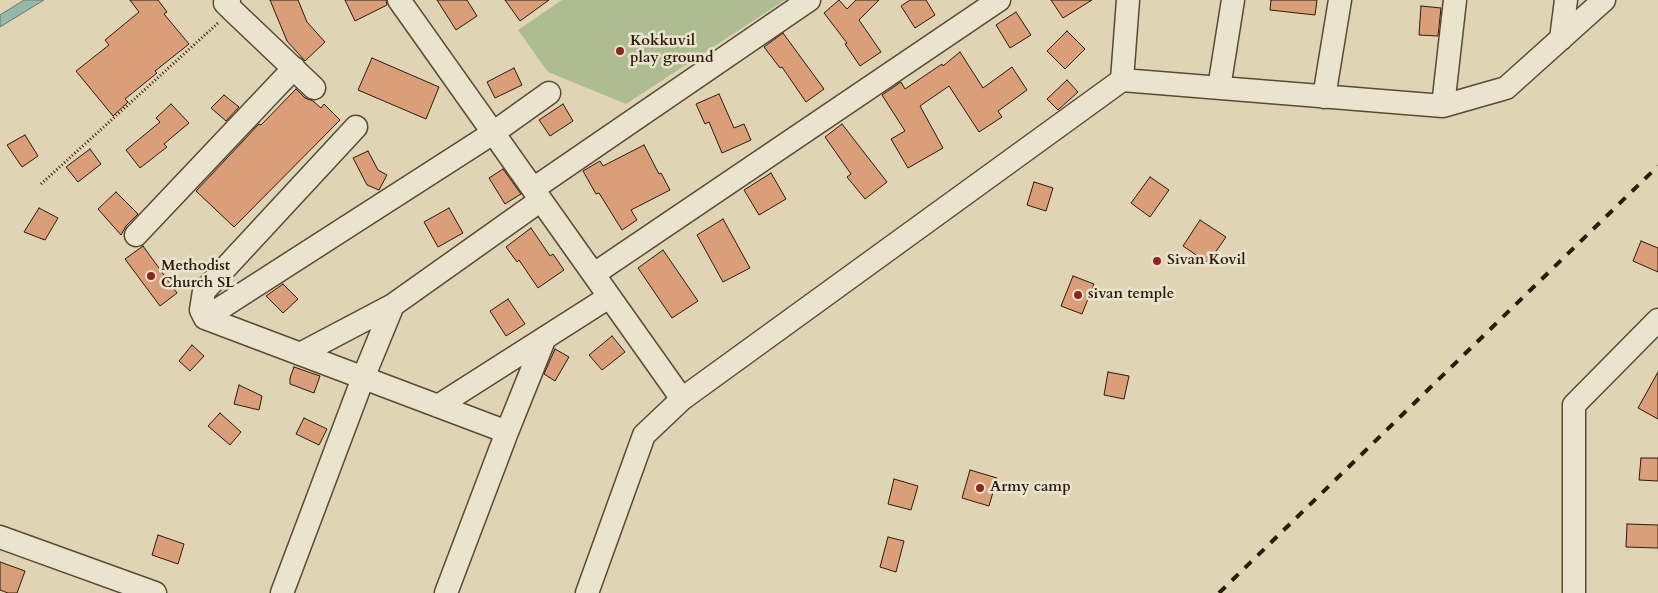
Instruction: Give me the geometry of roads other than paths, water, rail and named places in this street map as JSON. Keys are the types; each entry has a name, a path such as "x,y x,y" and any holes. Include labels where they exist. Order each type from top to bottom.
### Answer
{"street":[{"path":"300,354 393,305 537,194 809,0"},
{"path":"594,274 998,0"},
{"path":"1122,80 1128,0"},
{"path":"1219,88 1233,0"},
{"path":"1324,97 1340,0"},
{"path":"1443,106 1455,0"},
{"path":"1561,39 1566,0"},
{"path":"587,593 644,435 682,399 1122,80 1443,106 1506,88 1604,0"},
{"path":"409,4 494,133 682,399"},
{"path":"231,5 314,88"},
{"path":"136,235 294,68"},
{"path":"205,318 494,133 549,93"},
{"path":"356,128 204,291 200,310 205,318 507,432"},
{"path":"438,406 609,297"},
{"path":"282,593 363,378 393,305"},
{"path":"1574,593 1574,405 1658,320"},
{"path":"446,593 544,340"},
{"path":"0,537 155,593"}],"railway":[{"path":"1219,593 1658,166"}],"place":[{"name":"Kokkuvil play ground","path":"620,51"},
{"name":"Sivan Kovil","path":"1157,261"},
{"name":"Methodist Church SL","path":"151,276"},
{"name":"sivan temple","path":"1078,295"},
{"name":"Army camp","path":"980,488"}]}
